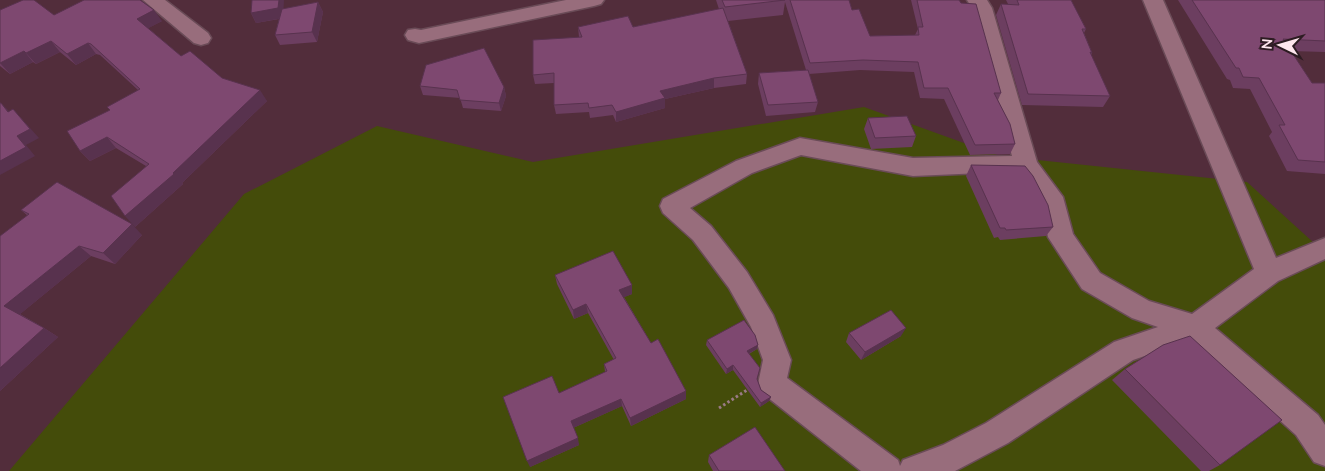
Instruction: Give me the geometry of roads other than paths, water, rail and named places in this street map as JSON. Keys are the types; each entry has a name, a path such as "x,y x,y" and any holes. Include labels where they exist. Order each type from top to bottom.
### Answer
{"street":[{"path":"153,0 201,38"},
{"path":"415,35 419,37 594,0"},
{"path":"977,0 982,8 1026,165 1051,197 1061,238 1091,280 1141,310 1195,327 1307,425 1325,451"},
{"path":"1153,0 1269,273"},
{"path":"887,471 772,384 777,360 763,323 738,280 702,233 672,206 744,168 800,146 913,167 982,164 1026,165"},
{"path":"914,471 950,458 997,433 1124,350 1195,327 1269,273 1325,248"}]}
